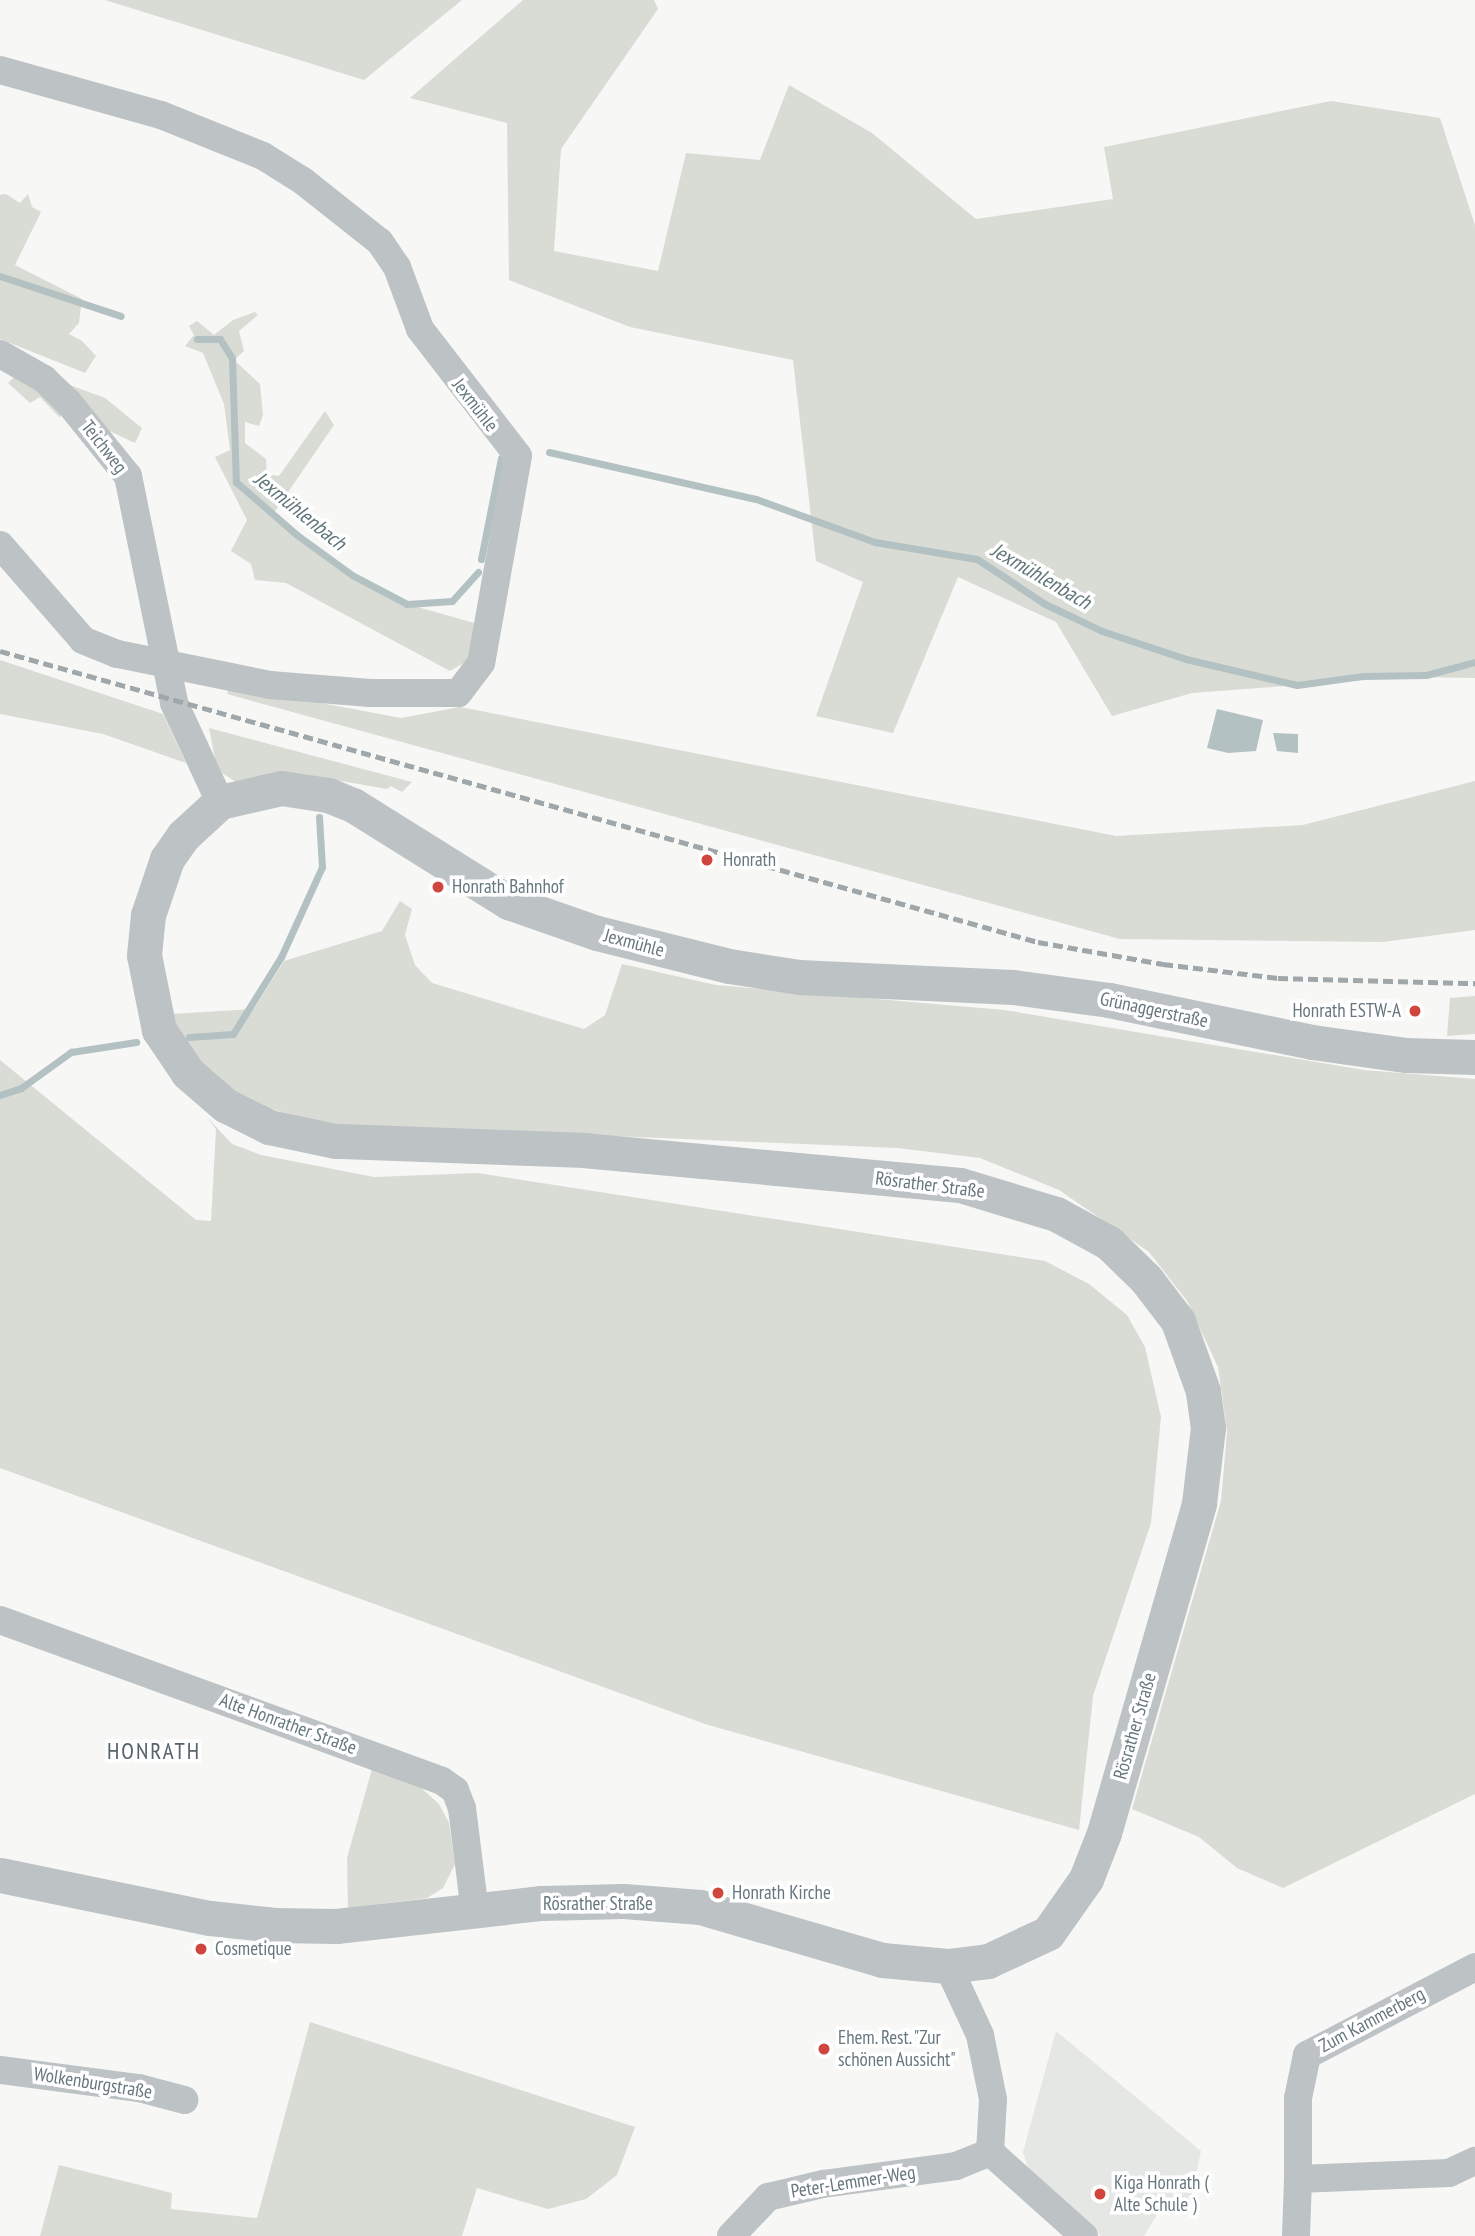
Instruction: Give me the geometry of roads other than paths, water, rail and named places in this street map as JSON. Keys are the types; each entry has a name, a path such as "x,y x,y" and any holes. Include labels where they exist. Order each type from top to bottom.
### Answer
{"street":[{"name":"Jexmühle","path":"0,70 161,115 262,156 303,181 380,242 397,267 420,329 518,456 481,663 458,693 370,693 270,685 163,662 140,661 83,640 0,545"},
{"name":"Teichweg","path":"0,354 44,379 69,403 128,476 140,519 163,662"},
{"path":"163,662 174,703 220,802"},
{"name":"Jexmühle","path":"220,802 281,788 328,795 353,805 508,902 670,953 743,969 831,978"},
{"name":"Rösrather Straße","path":"0,1875 210,1918 275,1925 336,1926 475,1913 542,1903 624,1901 700,1908 882,1960 948,1966 988,1961 1048,1933 1074,1901 1104,1833 1199,1503 1208,1428 1203,1391 1178,1321 1146,1279 1109,1243 1056,1214 960,1185 586,1150 349,1141 296,1134 244,1117 206,1091 159,1030 144,964 148,915 174,847 220,802"},
{"name":"Grünaggerstraße","path":"831,978 1013,987 1109,1000 1312,1042 1406,1055 1475,1057"},
{"name":"Alte Honrather Straße","path":"0,1620 442,1781 455,1790 462,1808 475,1913"},
{"path":"948,1966 980,2035 993,2099 990,2152 1084,2236"},
{"name":"Zum Kammerberg","path":"1297,2236 1298,2098 1307,2055 1330,2039 1475,1966"},
{"name":"Wolkenburgstraße","path":"0,2070 139,2088 184,2100"},
{"name":"Peter-Lemmer-Weg","path":"731,2236 756,2204 768,2197 823,2184 956,2166 990,2152"},
{"path":"1298,2179 1449,2173 1475,2161"}],"waterway":[{"name":"Jexmühlenbach","path":"0,276 121,316"},
{"name":"Jexmühlenbach","path":"197,339 220,339 232,358 236,482 297,535 352,575 407,604 452,601 478,572"},
{"name":"Jexmühlenbach","path":"549,452 756,499 875,542 977,559 1045,604 1102,631 1186,659 1297,685 1363,676 1426,675 1475,662"},
{"name":"Jexmühlenbach","path":"481,559 501,458"},
{"path":"189,1037 233,1034 281,957 322,867 319,817"},
{"path":"0,1095 21,1088 71,1052 136,1042"}],"railway":[{"path":"0,651 1038,942 1163,964 1278,978 1475,983"}],"place":[{"name":"Honrath","path":"707,860"},
{"name":"Honrath Bahnhof","path":"438,887"},
{"name":"Honrath ESTW-A","path":"1415,1011"},
{"name":"Honrath Kirche","path":"718,1893"},
{"name":"Cosmetique","path":"201,1949"},
{"name":"Ehem. Rest. \"Zur schönen Aussicht\"","path":"824,2049"},
{"name":"Kiga Honrath ( Alte Schule )","path":"1100,2194"}],"district":[{"name":"HONRATH","path":"154,1751"}]}
